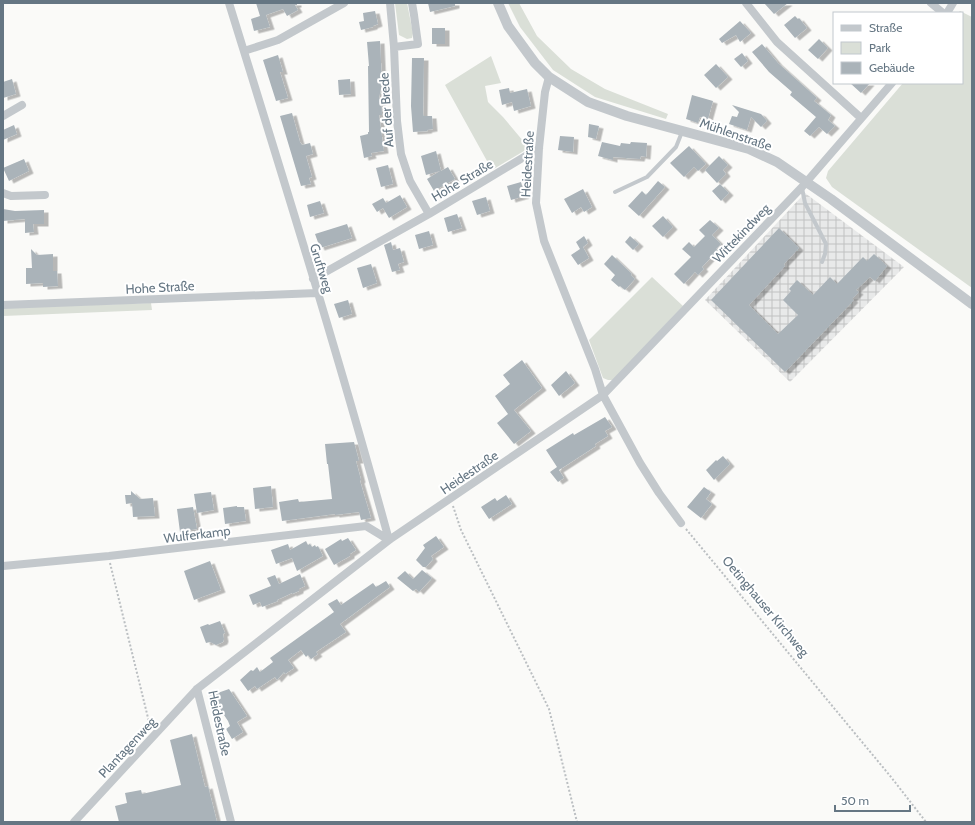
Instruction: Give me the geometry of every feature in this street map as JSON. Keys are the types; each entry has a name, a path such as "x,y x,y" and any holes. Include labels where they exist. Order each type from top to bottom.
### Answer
{"street":[{"name":"Gruftweg","path":"229,3 363,446 389,540"},
{"path":"244,51 278,40 344,3"},
{"name":"Auf der Brede","path":"390,3 394,47 397,122 401,154 410,181 429,214"},
{"path":"394,47 418,44 412,3"},
{"name":"Mühlenstraße","path":"498,3 508,26 524,50 549,77 588,102 627,116 749,149 778,162 804,185 972,304"},
{"path":"746,3 777,42 861,118"},
{"path":"931,3 942,12"},
{"path":"948,12 953,3"},
{"name":"Heidestraße","path":"231,822 197,689 389,540 603,395 595,369 544,241 536,203 539,148 545,92 549,77"},
{"name":"Wittekindweg","path":"603,395 804,185 891,84"},
{"path":"3,116 22,104"},
{"name":"Hohe Straße","path":"313,279 429,214 539,148"},
{"path":"3,193 11,196 45,195"},
{"name":"Hohe Straße","path":"3,305 317,293"},
{"path":"603,395 640,463 659,493 681,523"},
{"name":"Wulferkamp","path":"3,566 109,556 366,526 389,540"},
{"name":"Plantagenweg","path":"74,822 197,689"}],"lane":[{"path":"615,192 647,177 676,147 683,130"},
{"path":"804,185 805,203 826,244 822,262"}],"path":[{"path":"451,498 461,530 550,709 577,822"},
{"name":"Oetinghauser Kirchweg","path":"681,523 891,777 926,822"},
{"path":"109,556 153,737"}],"shaded area":[{"path":"805,193 904,267 790,382 705,300"}],"green space":[{"path":"395,3 407,3 413,33 412,38 407,39 399,35"},
{"path":"508,3 519,3 537,36 571,69 605,89 668,114 666,119 595,97 553,70 520,27"},
{"path":"963,12 972,17 972,288 832,187 826,178 828,171 902,84 963,84"},
{"path":"491,56 501,83 485,86 488,102 503,117 529,148 492,170 445,85"},
{"path":"652,277 683,306 613,380 603,378 589,340"},
{"path":"151,303 152,310 3,316 3,308"}],"building":[{"path":"256,3 297,3 297,5 295,5 298,10 287,16 283,9 266,15 270,27 254,31 251,19 260,16"},
{"path":"428,3 455,3 455,6 430,12"},
{"path":"764,3 788,3 774,14"},
{"path":"375,11 378,24 361,30 359,22 364,21 363,13"},
{"path":"795,16 798,19 799,18 807,28 795,38 784,25"},
{"path":"740,21 751,33 740,42 736,35 722,43 719,39"},
{"path":"432,28 445,28 445,44 432,44"},
{"path":"819,39 828,48 818,59 808,50"},
{"path":"380,41 382,84 379,98 381,98 382,115 379,115 384,151 371,153 372,156 364,158 360,136 368,134 369,132 369,66 367,42"},
{"path":"762,44 778,63 817,98 814,101 831,115 828,120 835,126 827,134 819,127 810,136 804,131 816,117 790,95 792,92 769,72 752,52"},
{"path":"742,53 748,61 741,67 734,59"},
{"path":"278,55 283,72 280,72 288,98 276,101 263,60"},
{"path":"412,58 424,58 423,116 432,116 433,129 427,130 428,131 413,132 411,106"},
{"path":"716,64 728,77 716,88 704,75"},
{"path":"12,79 16,94 3,98 3,82"},
{"path":"350,79 351,94 339,95 338,80"},
{"path":"851,84 869,84 861,93"},
{"path":"509,88 510,93 527,89 531,106 514,111 512,102 502,105 499,90"},
{"path":"692,95 713,101 708,119 700,117 698,123 686,119"},
{"path":"732,105 761,114 767,121 761,127 751,117 747,130 729,124 732,116 737,117 739,112"},
{"path":"292,113 300,142 302,145 310,143 313,154 306,156 312,177 309,178 311,184 301,186 280,116"},
{"path":"589,124 599,126 596,139 588,137"},
{"path":"14,125 17,134 3,140 3,130"},
{"path":"560,136 574,137 573,152 558,150"},
{"path":"602,142 620,146 621,143 647,143 646,157 641,156 640,159 613,157 613,160 598,156"},
{"path":"689,146 706,164 698,171 694,167 684,177 670,163"},
{"path":"436,151 441,171 448,167 455,179 434,191 427,179 440,171 426,175 421,156"},
{"path":"719,156 728,165 723,170 726,174 717,183 705,170"},
{"path":"24,159 29,171 9,181 3,168"},
{"path":"388,165 393,184 381,187 376,168"},
{"path":"658,181 665,187 639,216 628,206 642,191 646,195"},
{"path":"521,182 525,196 511,200 507,186"},
{"path":"720,184 729,193 721,201 712,191"},
{"path":"583,189 592,207 584,212 581,207 572,213 564,199"},
{"path":"400,195 407,207 389,218 383,208 377,212 372,204 383,198 386,203"},
{"path":"486,197 490,211 477,215 472,201"},
{"path":"320,201 324,213 310,217 307,205"},
{"path":"3,209 15,211 44,210 44,224 33,224 34,232 25,233 25,219 3,221"},
{"path":"457,214 462,228 448,232 444,218"},
{"path":"663,216 673,227 663,237 652,226"},
{"path":"710,220 719,228 712,235 721,244 716,249 718,250 702,267 704,269 698,275 695,272 684,284 674,274 691,257 682,249 689,242 694,247 705,236 699,230"},
{"path":"347,224 352,238 320,248 315,234"},
{"path":"779,228 799,248 784,264 785,266 749,305 778,334 798,315 783,300 791,291 789,289 797,280 813,295 830,277 837,284 863,257 867,261 874,254 887,266 875,281 870,277 856,290 859,292 852,299 854,300 785,372 711,300"},
{"path":"429,231 433,245 419,249 415,235"},
{"path":"584,236 588,243 583,247 589,258 578,265 571,255 580,249 576,242"},
{"path":"630,236 639,244 633,250 625,242"},
{"path":"391,242 393,250 400,248 404,262 398,264 400,270 392,272 384,245"},
{"path":"31,249 37,255 53,254 53,271 57,271 58,286 43,287 43,283 26,284 26,268 32,268"},
{"path":"612,255 632,274 631,275 635,279 625,290 611,280 615,275 604,264"},
{"path":"371,264 377,283 363,288 357,268"},
{"path":"348,300 352,314 339,318 334,304"},
{"path":"522,360 542,388 514,410 531,431 514,444 497,423 508,414 495,396 510,384 503,375"},
{"path":"566,371 575,383 559,396 551,385"},
{"path":"605,417 612,427 605,431 608,436 595,444 596,446 559,470 564,478 558,482 550,472 557,467 546,450 573,433 574,435"},
{"path":"354,442 359,461 356,461 360,481 371,518 361,520 359,512 282,521 279,502 298,499 299,502 332,499 325,444"},
{"path":"723,456 730,464 714,480 706,470 716,460 717,461"},
{"path":"271,486 273,507 255,509 253,488"},
{"path":"704,487 711,492 706,499 712,504 701,518 687,507"},
{"path":"131,491 140,499 153,498 155,516 133,517 132,503 126,504 125,495 131,495"},
{"path":"211,492 214,510 197,513 194,494"},
{"path":"506,495 512,504 489,519 481,507 495,498 497,501"},
{"path":"237,506 244,507 246,521 225,524 223,508"},
{"path":"193,507 197,529 180,532 177,509"},
{"path":"436,536 444,547 431,556 433,559 426,567 423,567 416,560 425,548 423,545"},
{"path":"348,538 356,550 350,554 350,556 334,565 325,549 341,539 342,541"},
{"path":"306,541 308,545 310,544 312,547 315,545 316,547 318,546 323,556 297,571 292,558 276,564 271,550 288,544 290,550"},
{"path":"210,561 221,590 194,600 184,571"},
{"path":"422,570 432,578 419,592 416,589 413,591 397,578 405,571 413,579"},
{"path":"300,574 305,586 299,589 299,591 262,607 260,602 253,605 249,595 271,586 267,578 275,575 279,584"},
{"path":"386,581 390,587 340,624 346,632 316,652 318,654 311,659 308,655 306,657 301,650 288,660 294,668 285,674 284,672 277,680 275,677 257,689 255,686 248,691 240,680 251,670 253,671 257,667 260,672 273,662 270,658 334,612 328,604 337,599 341,605 373,583 376,587"},
{"path":"220,621 225,633 223,634 223,642 216,645 210,642 206,643 200,627"},
{"path":"229,689 247,716 237,722 243,732 232,739 226,729 230,726 228,721 218,706 213,708 209,696"},
{"path":"192,734 205,787 208,786 217,822 119,822 115,806 127,803 125,793 141,790 142,794 181,785 170,740"}]}
